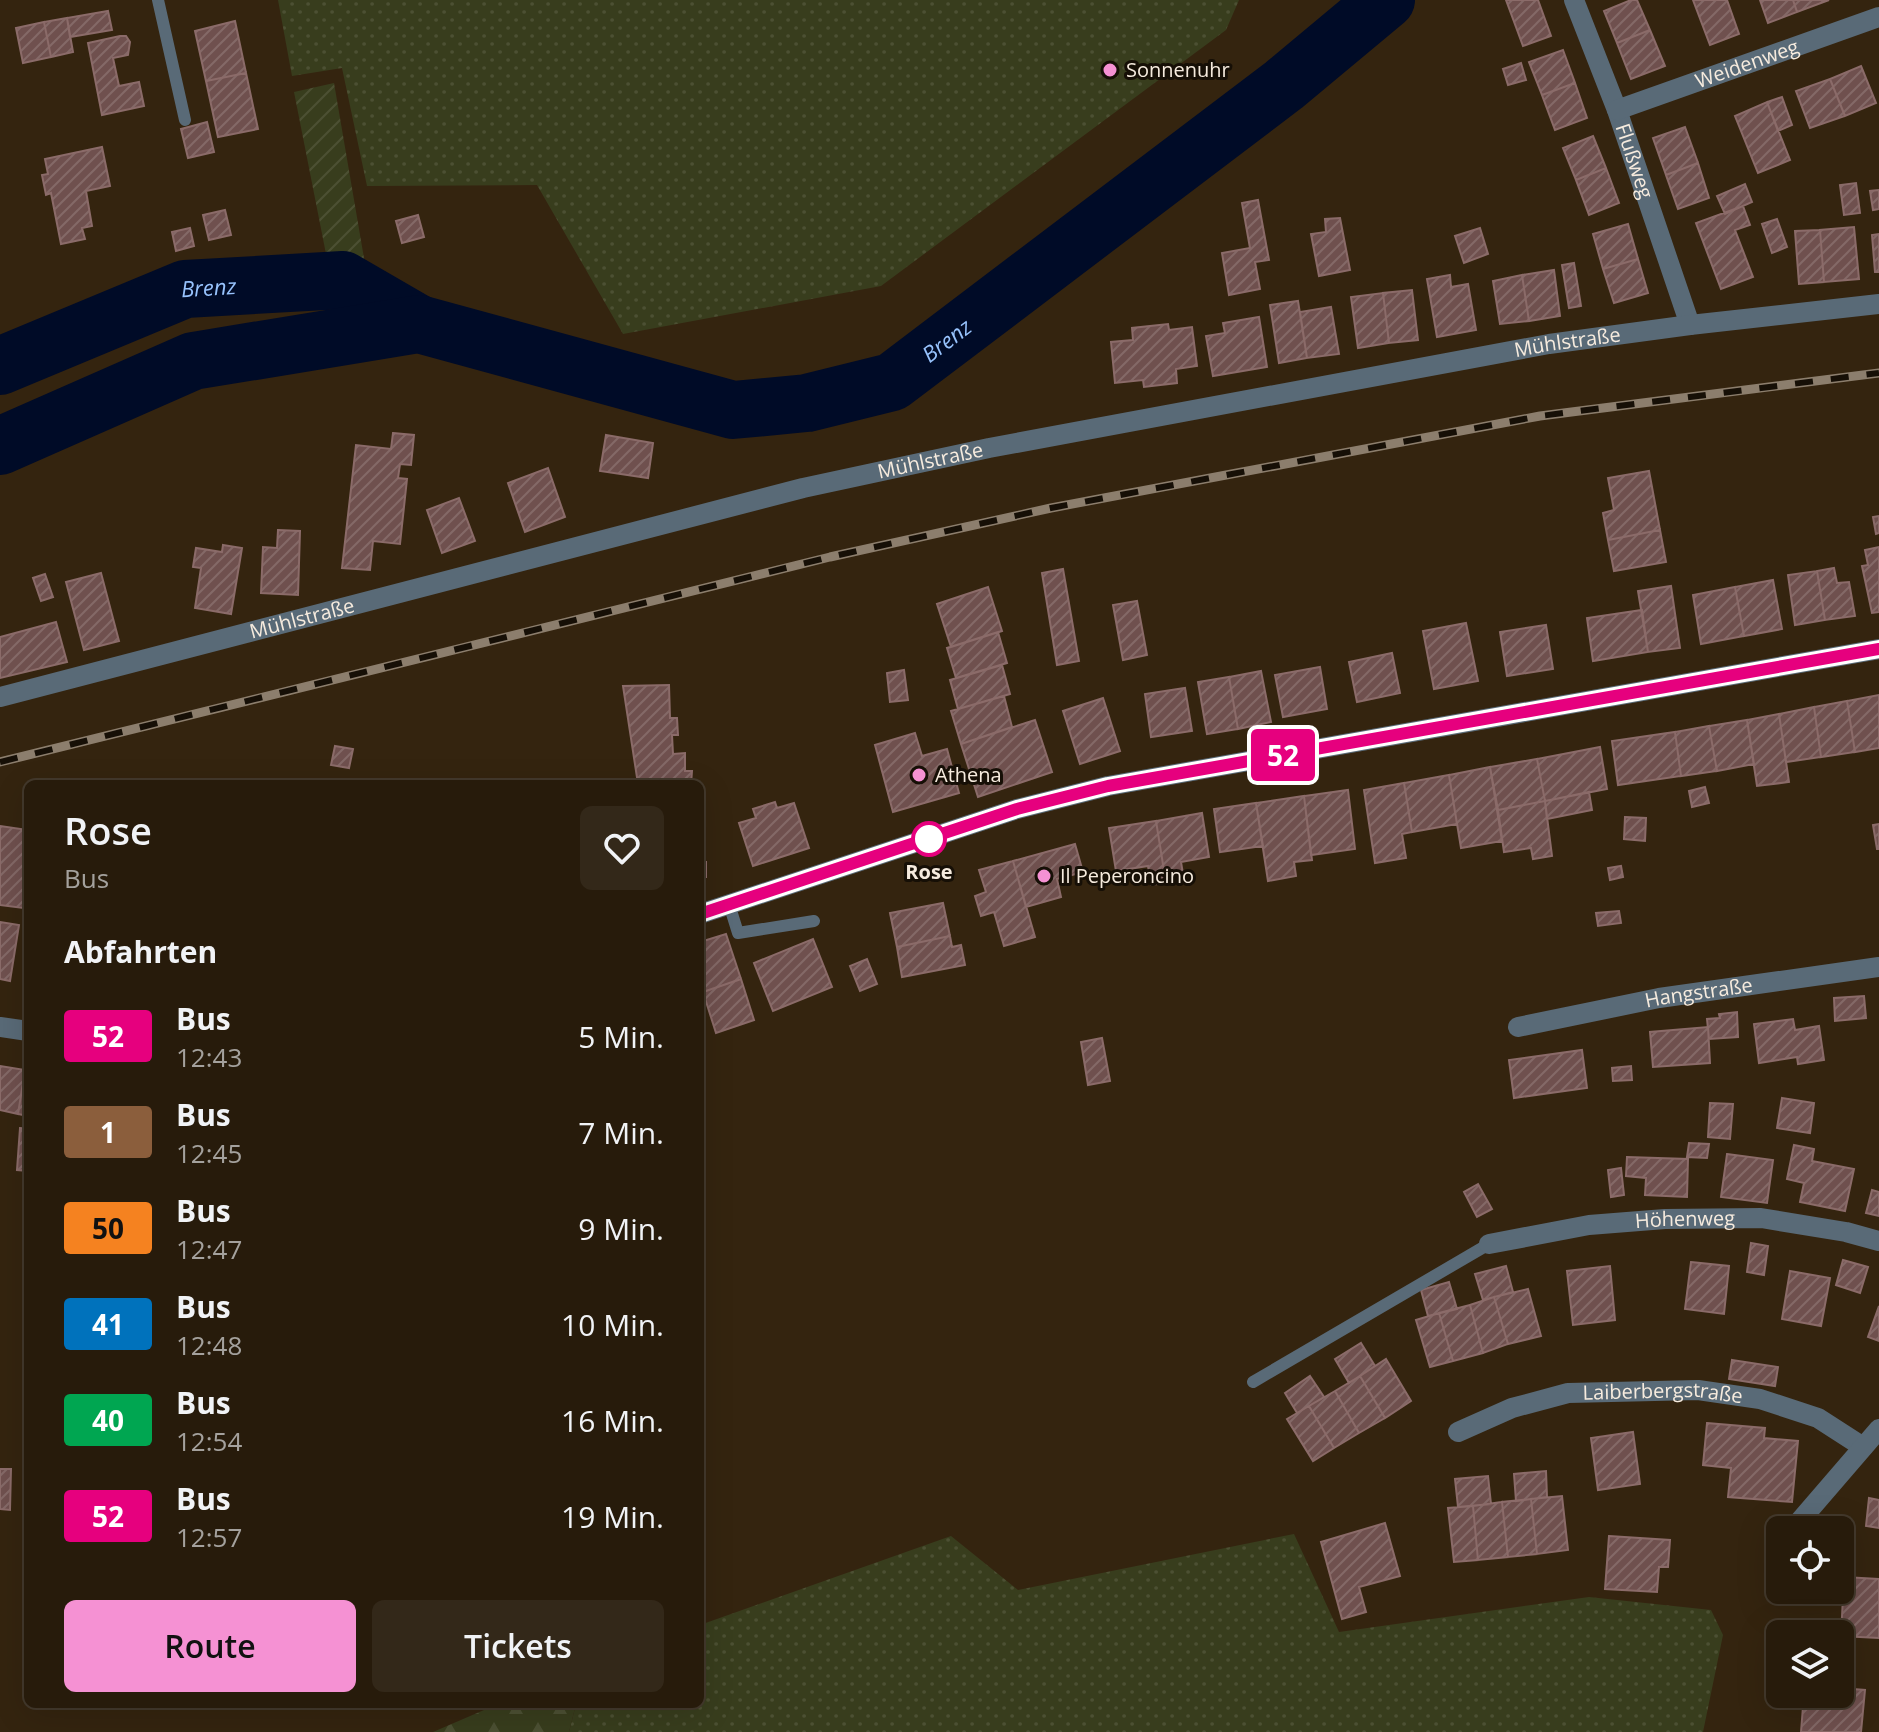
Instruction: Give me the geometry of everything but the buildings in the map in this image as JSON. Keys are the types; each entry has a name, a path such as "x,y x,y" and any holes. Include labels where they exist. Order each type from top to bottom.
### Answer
{"street":[{"name":"Flußweg","path":"1574,0 1617,110 1690,325"},
{"name":"Weidenweg","path":"1617,110 1879,17"},
{"name":"Mühlstraße","path":"0,697 803,488 1067,433 1549,344 1879,304"},
{"path":"704,913 1017,809 1108,786 1879,649"},
{"name":"Hangstraße","path":"1518,1027 1659,998 1879,967"},
{"path":"0,1027 24,1030"},
{"name":"Höhenweg","path":"1489,1244 1589,1225 1665,1219 1761,1218 1846,1232 1879,1241"},
{"name":"Laiberbergstraße","path":"1458,1432 1512,1408 1568,1393 1698,1390 1760,1399 1818,1418 1863,1447"},
{"path":"1804,1516 1879,1429"}],"lane":[{"path":"158,0 185,120"},
{"path":"729,904 738,933 814,921"},
{"path":"1253,1382 1489,1244"}],"green space":[{"path":"278,0 1239,0 1226,30 881,286 623,334 537,185 367,186 342,68 292,76"},
{"path":"334,83 365,264 327,259 294,92"},
{"path":"1294,1534 1339,1632 1589,1597 1711,1610 1723,1635 1703,1732 569,1732 575,1708 704,1708 704,1624 951,1536 1018,1590"},
{"path":"489,1708 575,1708 569,1732 433,1732"}],"waterway":[{"name":"Brenz","path":"0,446 193,361 419,324 733,410 807,403 892,382 1284,85 1386,0"},
{"name":"Brenz","path":"0,366 185,289 343,280 419,324"}],"railway":[{"path":"0,762 830,557 1051,508 1540,416 1879,373"}],"bus line":[{"name":"52","path":"704,913 1017,809 1108,786 1879,649"}],"place":[{"name":"Sonnenuhr","path":"1110,70"},
{"name":"Athena","path":"919,775"},
{"name":"Rose","path":"929,839"},
{"name":"Il Peperoncino","path":"1044,876"}]}
